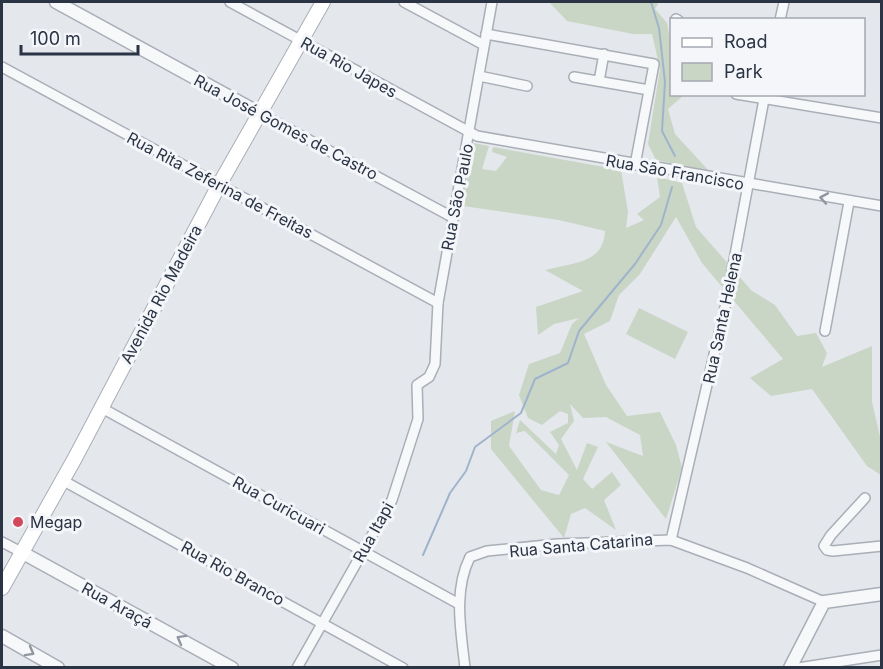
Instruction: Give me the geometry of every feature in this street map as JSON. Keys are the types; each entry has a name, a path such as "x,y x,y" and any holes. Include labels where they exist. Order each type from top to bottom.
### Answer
{"main road":[{"name":"Avenida Rio Madeira","path":"2,588 219,185 323,2"}],"street":[{"name":"Rua José Gomes de Castro","path":"56,2 452,217"},
{"name":"Rua Rio Japes","path":"230,2 470,133"},
{"path":"404,2 484,45"},
{"name":"Rua São Paulo","path":"417,385 429,377 435,364 438,303 492,2"},
{"path":"780,18 784,2"},
{"path":"486,34 654,64 635,165"},
{"path":"599,81 604,54"},
{"name":"Rua Rita Zeferina de Freitas","path":"2,67 438,303"},
{"path":"479,76 527,86"},
{"path":"574,77 649,90"},
{"path":"765,97 882,118"},
{"name":"Rua Santa Helena","path":"671,540 726,303 765,97"},
{"name":"Rua São Francisco","path":"470,133 635,165 882,206"},
{"path":"825,331 849,202"},
{"name":"Rua Itapi","path":"297,668 392,500 417,419 417,385"},
{"name":"Rua Curicuari","path":"100,407 459,604"},
{"name":"Rua Rio Branco","path":"62,480 403,668"},
{"path":"866,498 831,535 824,546 827,550 833,551 882,546"},
{"name":"Rua Santa Catarina","path":"459,604 462,573 470,557 487,551 557,544 671,540 747,568 824,602"},
{"name":"Rua Araçá","path":"2,543 232,668"},
{"path":"790,668 824,602 882,594"},
{"path":"459,604 465,668"},
{"path":"2,636 58,668"},
{"path":"798,668 882,655"}],"green space":[{"path":"659,2 655,9 667,23 670,38 670,96 683,96 668,109 675,134 710,172 656,160 648,144 660,69 652,34 633,34 567,21 550,3"},
{"path":"473,143 489,146 482,169 496,171 507,157 492,152 493,147 621,170 628,212 626,228 644,220 637,214 660,197 657,177 682,183 696,227 752,291 775,305 797,336 816,333 827,353 822,367 872,346 872,402 881,441 881,475 867,466 812,389 771,396 750,378 783,359 702,263 676,217 640,274 619,295 610,321 584,334 606,385 627,416 660,412 676,445 682,468 666,519 606,442 643,456 640,435 606,417 583,418 570,404 574,421 561,439 577,470 587,443 598,447 583,479 592,489 612,472 621,485 604,500 616,530 585,508 571,514 564,538 491,449 491,421 515,411 509,446 541,490 559,495 569,475 525,431 516,433 520,420 556,454 559,445 550,432 568,423 568,414 560,411 542,425 528,418 519,395 529,364 560,353 572,324 579,318 554,324 538,335 536,307 583,291 545,270 575,263 592,256 599,250 605,231 559,220 463,206"},
{"path":"639,308 688,332 675,359 626,334"}],"waterway":[{"path":"651,2 659,28 665,82 662,131 675,156"},
{"path":"423,555 450,493 466,471 475,447 521,413 535,379 568,363 579,331 635,264 661,225 672,187"}],"place":[{"name":"Megap","path":"18,522"}]}
